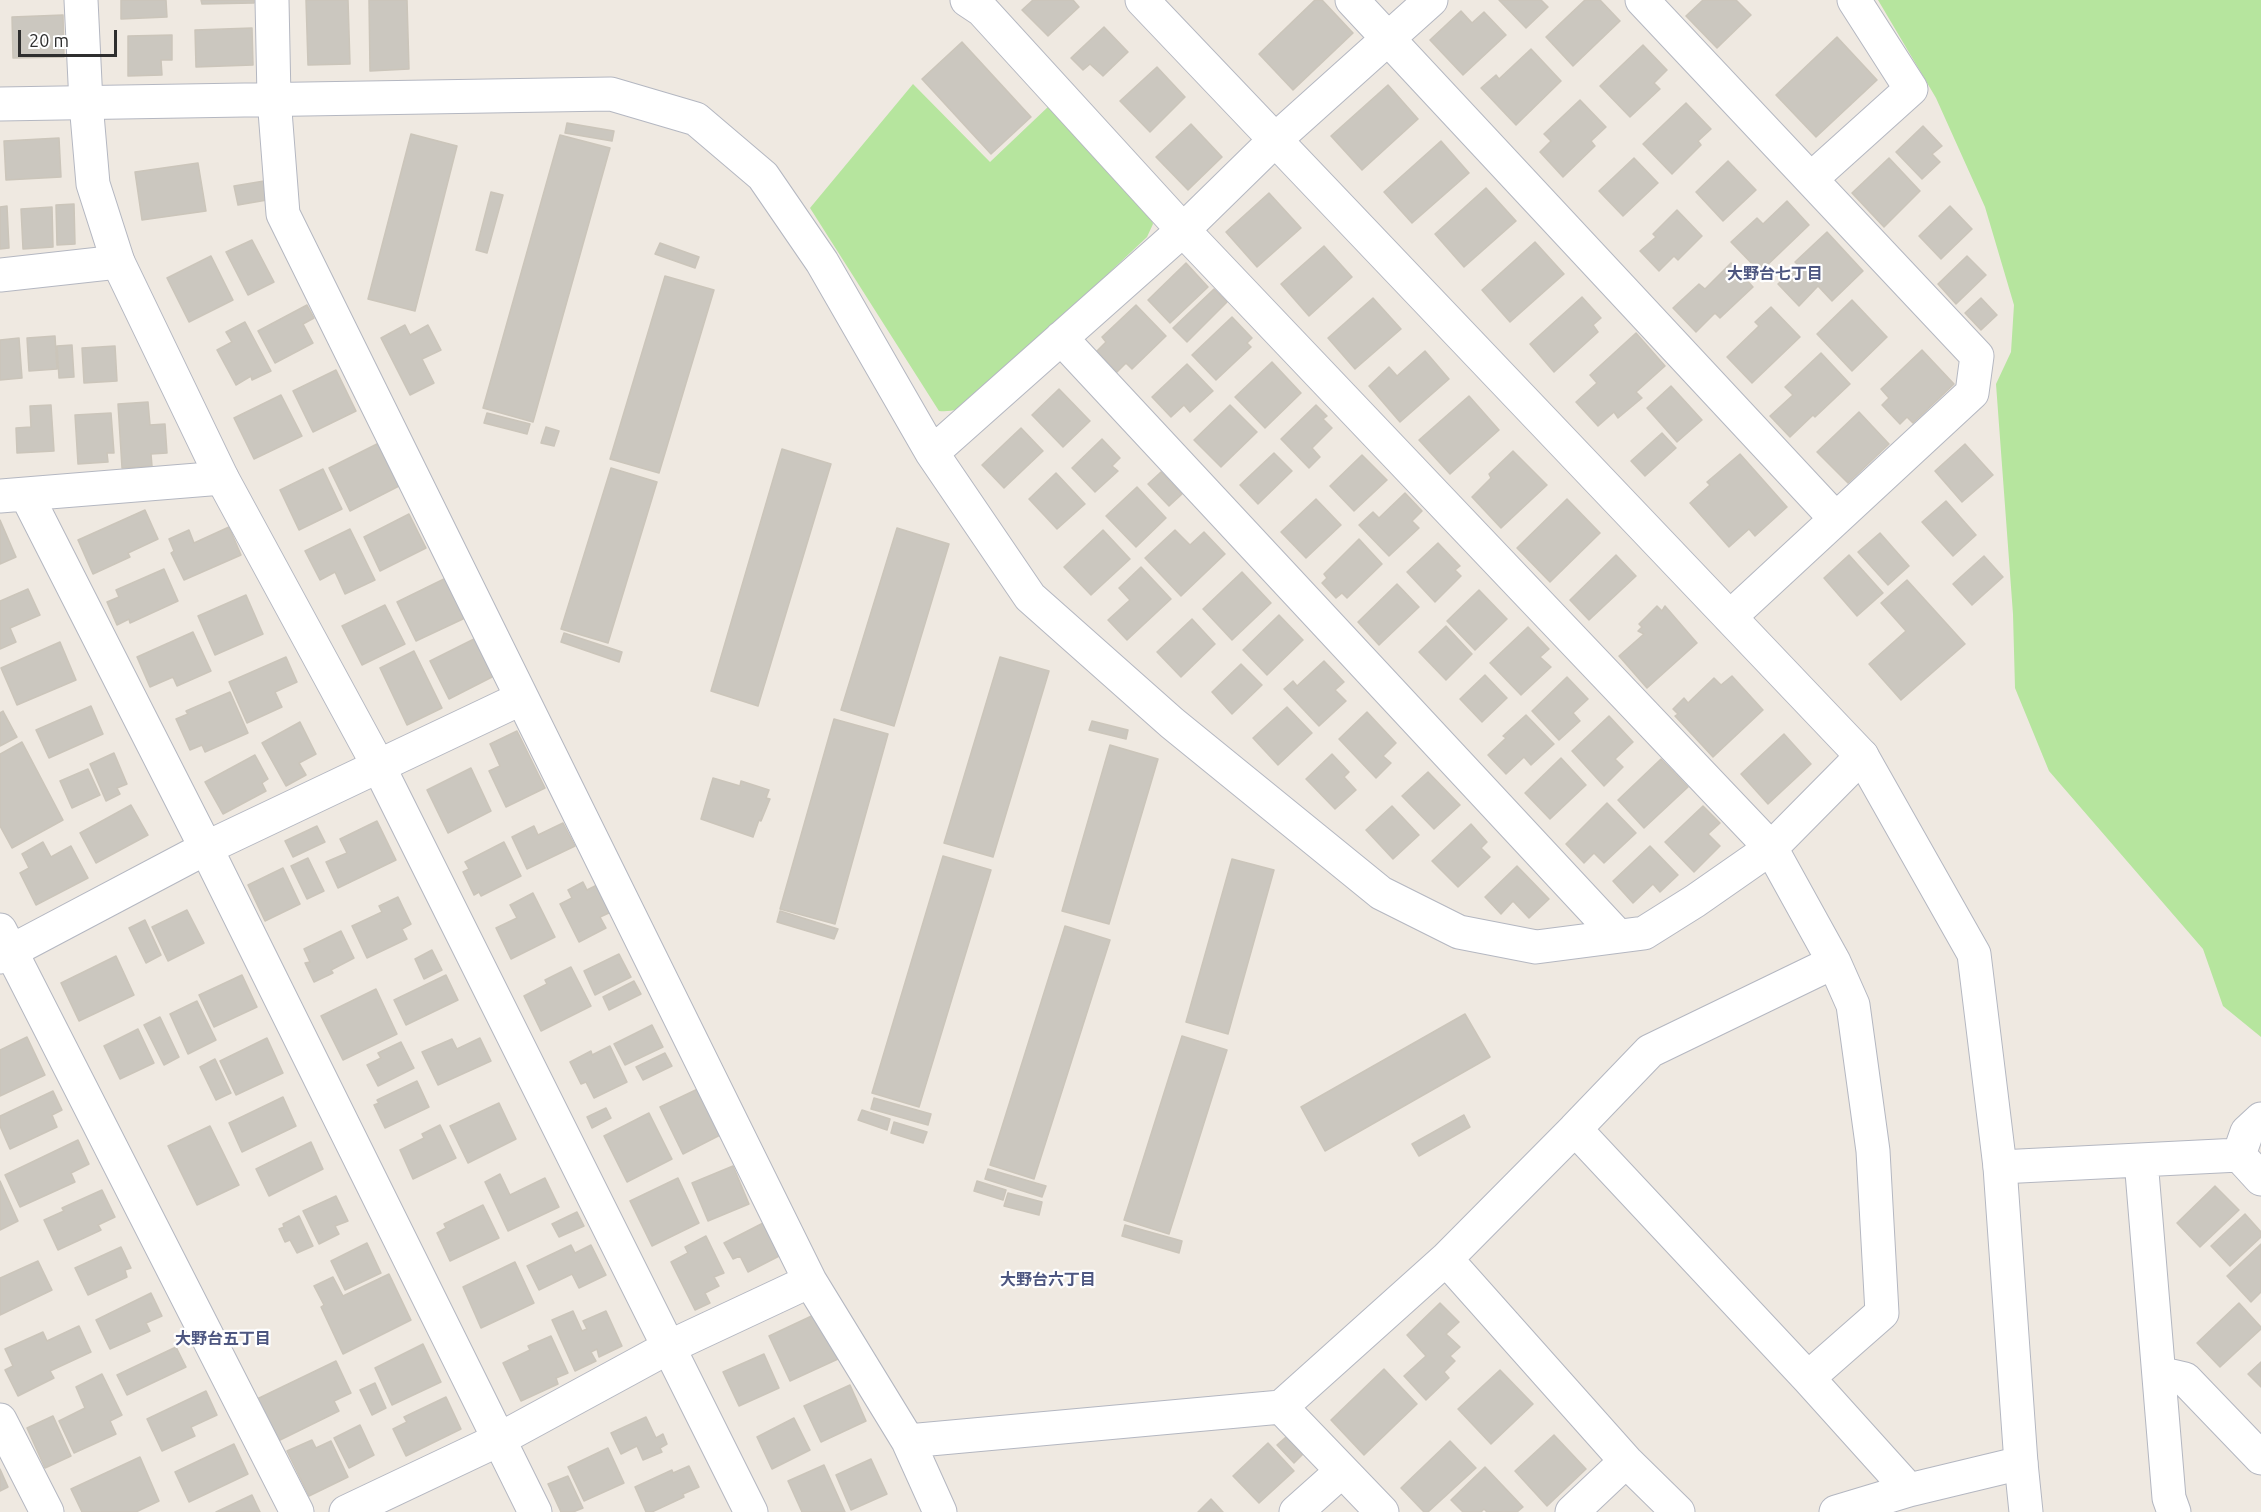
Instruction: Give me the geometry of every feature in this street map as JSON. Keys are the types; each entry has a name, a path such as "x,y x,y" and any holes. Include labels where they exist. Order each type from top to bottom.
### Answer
{"street":[{"path":"81,0 93,184 118,262 222,478 378,765 751,1512"},
{"path":"272,0 274,98 283,214 810,1281 908,1441 940,1512"},
{"path":"967,0 982,10 1183,230 1771,848 1834,962 1853,1005 1871,1140 1882,1313 1808,1378"},
{"path":"1142,0 1862,756 1974,954 2000,1167 2026,1512"},
{"path":"1352,0 1835,518"},
{"path":"932,453 1183,230 1275,140 1431,0"},
{"path":"1642,0 1977,356 1972,393 1730,617"},
{"path":"1811,179 1911,88 1854,0"},
{"path":"0,104 611,94 696,119 763,176 822,262 932,453 1030,597 1172,723 1381,894 1460,932 1536,947 1644,933 1771,848 1862,756"},
{"path":"0,275 118,262"},
{"path":"1061,339 1618,936"},
{"path":"222,478 13,495 206,848 535,1512"},
{"path":"297,1512 4,946 522,698"},
{"path":"908,1441 1281,1407 1446,1259 1650,1051 1834,962"},
{"path":"2239,1155 2247,1132 2261,1119"},
{"path":"1575,1129 1808,1378 1909,1490"},
{"path":"2000,1167 2239,1155"},
{"path":"2239,1155 2261,1179"},
{"path":"2141,1160 2169,1497 2174,1512"},
{"path":"1446,1259 1626,1461 1678,1512"},
{"path":"346,1512 498,1440 669,1347 810,1281"},
{"path":"2159,1373 2185,1379 2261,1458"},
{"path":"1281,1407 1382,1512"},
{"path":"0,1420 47,1512"},
{"path":"1572,1512 1626,1461"},
{"path":"1836,1512 1909,1490 2021,1463"},
{"path":"1296,1512 1342,1471"}],"green space":[{"path":"1878,0 2261,0 2261,1037 2223,1006 2203,949 2049,771 2015,688 2013,614 1996,384 2011,352 2014,305 1985,207 1936,98"},
{"path":"913,84 990,162 1050,105 1150,213 1153,224 1147,237 971,403 948,411 939,411 810,208"}],"building":[{"path":"121,0 166,0 167,17 121,19"},
{"path":"201,0 254,0 254,3 202,4"},
{"path":"306,0 348,0 350,64 308,65"},
{"path":"369,0 407,0 409,69 370,71"},
{"path":"1033,0 1073,0 1079,7 1048,36 1022,10"},
{"path":"1315,0 1322,0 1353,33 1293,90 1259,54"},
{"path":"1499,0 1541,0 1548,7 1526,28"},
{"path":"1585,0 1600,0 1620,21 1573,66 1546,37"},
{"path":"1703,0 1736,0 1751,15 1717,48 1686,16"},
{"path":"1461,11 1472,23 1484,12 1506,35 1463,75 1430,40"},
{"path":"63,15 64,57 13,58 12,17"},
{"path":"1104,27 1128,52 1103,76 1090,64 1083,70 1071,58"},
{"path":"252,28 253,65 196,67 195,30"},
{"path":"172,35 172,60 161,60 162,75 128,76 128,36"},
{"path":"1837,37 1877,80 1816,137 1776,95"},
{"path":"962,42 1031,117 991,154 922,79"},
{"path":"1643,45 1667,70 1654,83 1660,89 1630,117 1600,86"},
{"path":"1531,49 1561,81 1516,125 1481,88 1496,75 1499,79"},
{"path":"1157,67 1185,97 1150,132 1120,101"},
{"path":"1388,85 1418,119 1362,170 1331,136"},
{"path":"1580,100 1606,127 1591,141 1595,146 1563,177 1540,152 1551,141 1544,134"},
{"path":"1686,103 1711,129 1698,141 1701,145 1672,174 1643,144"},
{"path":"567,123 614,131 612,141 565,133"},
{"path":"1191,124 1222,157 1188,190 1156,157"},
{"path":"1923,126 1942,146 1932,154 1940,162 1922,179 1896,152"},
{"path":"411,134 457,146 415,311 368,299"},
{"path":"560,135 610,148 533,422 483,408"},
{"path":"59,138 61,177 6,180 4,141"},
{"path":"1441,141 1469,173 1412,223 1384,192"},
{"path":"1634,158 1658,183 1623,216 1599,191"},
{"path":"1889,158 1920,191 1884,227 1852,193"},
{"path":"1728,161 1756,190 1723,221 1696,192"},
{"path":"198,163 206,211 142,220 135,172"},
{"path":"264,181 267,200 238,205 234,186"},
{"path":"1486,188 1516,221 1464,267 1435,234"},
{"path":"491,192 503,195 487,253 476,250"},
{"path":"1269,193 1301,228 1257,267 1226,232"},
{"path":"1787,201 1809,225 1760,272 1731,242 1757,218 1763,224"},
{"path":"74,204 75,244 57,245 56,205"},
{"path":"7,206 9,248 0,249 0,207"},
{"path":"1950,206 1972,229 1941,259 1919,236"},
{"path":"52,207 53,247 23,249 21,209"},
{"path":"1677,210 1702,236 1678,260 1674,256 1659,271 1640,251 1656,237 1653,234"},
{"path":"1827,232 1863,271 1832,301 1818,286 1799,306 1778,284 1798,265 1795,262"},
{"path":"252,240 274,282 248,295 226,252"},
{"path":"1535,242 1564,274 1510,322 1482,290"},
{"path":"660,243 699,257 695,268 655,254"},
{"path":"1324,246 1352,277 1309,316 1281,284"},
{"path":"211,256 233,300 189,322 167,278"},
{"path":"1967,256 1986,275 1956,304 1938,284"},
{"path":"1186,263 1208,287 1170,323 1148,300"},
{"path":"1731,263 1753,287 1720,318 1715,313 1696,332 1673,308 1699,284 1705,289"},
{"path":"665,276 714,290 659,473 610,459"},
{"path":"1214,289 1227,302 1187,342 1173,328"},
{"path":"1582,297 1601,318 1593,325 1598,332 1554,372 1530,344"},
{"path":"1373,298 1401,329 1355,369 1328,338"},
{"path":"1981,298 1997,315 1981,330 1965,313"},
{"path":"1852,300 1887,337 1852,371 1817,334"},
{"path":"307,305 314,318 303,324 313,343 275,363 258,331"},
{"path":"1136,305 1166,336 1132,369 1126,363 1117,372 1097,351 1106,342 1102,337"},
{"path":"1771,307 1800,337 1752,383 1727,357 1759,326 1755,322"},
{"path":"1232,317 1252,338 1247,343 1251,347 1216,380 1192,355"},
{"path":"245,322 271,371 252,380 251,376 236,385 217,350 232,342 226,332"},
{"path":"405,325 410,335 428,325 441,350 422,359 434,383 410,395 381,338"},
{"path":"1636,333 1665,366 1636,392 1642,398 1618,418 1614,412 1598,426 1576,402 1597,383 1590,375"},
{"path":"55,336 57,369 29,371 27,338"},
{"path":"19,338 22,378 0,380 0,340"},
{"path":"72,345 74,377 59,378 57,346"},
{"path":"115,346 117,381 84,383 82,348"},
{"path":"1922,350 1954,384 1913,423 1907,417 1900,424 1882,405 1889,398 1881,389"},
{"path":"1425,351 1449,379 1400,422 1369,386 1389,367 1397,376"},
{"path":"1821,353 1850,384 1790,437 1770,416 1793,395 1785,387"},
{"path":"1272,362 1301,393 1265,428 1235,397"},
{"path":"1187,364 1213,391 1190,412 1184,405 1171,417 1152,397"},
{"path":"336,370 356,411 313,432 293,391"},
{"path":"1671,386 1702,420 1677,442 1647,408"},
{"path":"1059,389 1090,421 1063,447 1032,415"},
{"path":"281,395 302,436 254,459 234,418"},
{"path":"1469,396 1499,430 1450,474 1419,440"},
{"path":"148,402 150,425 165,424 167,453 151,454 152,466 122,468 118,404"},
{"path":"51,405 54,451 17,453 16,428 31,427 30,406"},
{"path":"1230,405 1257,432 1221,467 1194,440"},
{"path":"1316,405 1327,416 1323,419 1332,428 1312,448 1320,457 1309,468 1281,439"},
{"path":"1859,412 1889,444 1848,483 1817,452"},
{"path":"111,413 114,453 107,453 108,462 78,464 75,415"},
{"path":"487,413 530,424 527,434 484,423"},
{"path":"546,427 559,431 554,446 541,443"},
{"path":"1021,428 1043,451 1004,488 982,465"},
{"path":"1662,433 1676,448 1645,476 1631,461"},
{"path":"1102,439 1120,458 1112,466 1118,471 1095,492 1072,468"},
{"path":"381,442 401,485 350,511 329,468"},
{"path":"1965,444 1993,475 1962,502 1935,471"},
{"path":"782,449 831,464 758,706 711,691"},
{"path":"1513,451 1547,485 1501,528 1472,497 1491,478 1489,474"},
{"path":"1274,453 1292,471 1258,504 1240,485"},
{"path":"1740,454 1787,507 1755,536 1749,529 1729,547 1690,503 1710,485 1707,482"},
{"path":"1362,455 1387,480 1354,511 1330,486"},
{"path":"611,468 657,482 608,643 561,629"},
{"path":"323,469 342,509 299,530 280,490"},
{"path":"1161,472 1182,494 1169,506 1148,484"},
{"path":"1056,473 1085,504 1057,529 1029,499"},
{"path":"1137,487 1166,518 1136,547 1106,516"},
{"path":"1405,493 1422,511 1412,521 1419,528 1389,556 1359,525 1373,512 1379,518"},
{"path":"1316,499 1341,525 1306,558 1281,532"},
{"path":"1567,499 1600,533 1550,582 1517,548"},
{"path":"1946,501 1976,535 1953,556 1922,522"},
{"path":"145,510 158,539 128,553 130,557 93,574 78,540"},
{"path":"409,514 426,548 380,571 364,537"},
{"path":"0,520 16,557 0,564"},
{"path":"229,527 241,555 184,580 171,553 174,551 169,539 189,530 194,543"},
{"path":"897,528 949,544 894,726 841,710"},
{"path":"350,529 375,580 345,594 335,572 320,580 305,551"},
{"path":"1103,530 1130,559 1091,595 1064,567"},
{"path":"1175,530 1190,545 1204,532 1225,554 1181,596 1145,558"},
{"path":"1880,533 1909,566 1888,585 1858,552"},
{"path":"1359,539 1382,564 1347,598 1342,593 1336,598 1322,583 1327,578 1324,574"},
{"path":"1438,543 1460,566 1455,570 1461,576 1435,602 1407,572"},
{"path":"1616,555 1636,576 1589,620 1570,600"},
{"path":"1849,555 1883,593 1857,616 1824,578"},
{"path":"1984,556 2003,577 1972,605 1953,584"},
{"path":"1141,567 1171,599 1127,640 1108,620 1130,600 1119,588"},
{"path":"164,569 178,601 130,623 129,619 117,625 107,602 119,597 116,590"},
{"path":"1242,572 1271,603 1232,640 1203,609"},
{"path":"446,578 465,618 416,641 397,602"},
{"path":"1907,580 1965,644 1901,700 1869,664 1906,631 1881,603"},
{"path":"1397,584 1419,607 1379,645 1358,622"},
{"path":"28,589 40,615 10,628 16,642 0,649 0,601"},
{"path":"1479,590 1507,619 1475,650 1447,621"},
{"path":"246,595 263,634 215,655 198,616"},
{"path":"385,605 405,644 362,665 342,626"},
{"path":"1657,606 1662,611 1665,606 1697,643 1647,688 1619,656 1644,634 1638,631 1642,627 1639,624"},
{"path":"1279,615 1303,640 1267,675 1243,650"},
{"path":"1192,619 1215,644 1181,677 1157,652"},
{"path":"1446,626 1472,654 1446,680 1419,652"},
{"path":"1528,627 1549,649 1540,657 1551,667 1521,695 1490,663"},
{"path":"193,632 211,671 177,686 173,677 150,687 137,657"},
{"path":"564,633 622,652 619,662 561,642"},
{"path":"476,638 494,676 449,699 430,661"},
{"path":"60,642 76,680 17,705 1,668"},
{"path":"414,651 442,708 407,725 380,668"},
{"path":"286,657 297,682 275,692 282,707 247,723 229,682"},
{"path":"1000,657 1049,671 993,857 944,843"},
{"path":"1324,661 1344,682 1335,690 1346,701 1319,726 1284,689 1293,681 1297,686"},
{"path":"1241,664 1262,685 1232,714 1212,692"},
{"path":"1485,675 1507,698 1482,722 1460,699"},
{"path":"1732,676 1763,710 1713,757 1675,716 1678,714 1673,709 1684,698 1688,703 1714,678 1721,685"},
{"path":"1567,677 1588,699 1573,713 1580,721 1559,740 1532,711"},
{"path":"230,692 248,733 205,752 202,745 190,750 176,719 188,714 186,711"},
{"path":"91,706 103,734 49,758 36,730"},
{"path":"1287,707 1312,733 1278,765 1253,738"},
{"path":"3,711 17,737 0,746 0,713"},
{"path":"1367,712 1396,743 1383,756 1391,763 1376,778 1339,739"},
{"path":"1526,715 1554,744 1531,765 1524,757 1506,774 1488,755 1506,738 1503,736"},
{"path":"1609,716 1633,742 1615,759 1623,767 1604,786 1572,751"},
{"path":"834,719 888,734 835,924 780,909"},
{"path":"1092,721 1128,730 1126,739 1089,730"},
{"path":"300,722 316,754 299,763 306,775 286,786 262,743"},
{"path":"517,731 545,788 506,807 489,771 500,766 490,744"},
{"path":"1784,734 1811,764 1768,804 1741,774"},
{"path":"22,742 63,820 12,848 0,826 0,754"},
{"path":"1110,745 1158,759 1109,924 1062,911"},
{"path":"114,753 127,784 117,788 120,794 106,801 90,764"},
{"path":"1332,754 1349,772 1344,777 1356,790 1335,809 1306,779"},
{"path":"255,755 268,779 262,783 266,791 223,814 205,782"},
{"path":"1561,758 1586,785 1550,819 1525,793"},
{"path":"1661,759 1688,787 1644,828 1618,800"},
{"path":"471,768 491,811 448,833 427,790"},
{"path":"88,769 100,795 72,808 60,781"},
{"path":"1428,772 1460,805 1434,829 1402,796"},
{"path":"713,778 740,786 741,781 769,790 766,798 770,799 753,837 701,819"},
{"path":"1607,803 1636,833 1604,863 1594,853 1584,863 1566,844"},
{"path":"131,805 148,835 96,863 80,833"},
{"path":"1392,806 1419,835 1393,859 1366,830"},
{"path":"1703,806 1720,823 1708,834 1720,846 1694,872 1665,842"},
{"path":"377,821 396,860 338,888 326,862 347,853 340,839"},
{"path":"563,823 575,846 527,869 512,837 534,826 538,835"},
{"path":"1471,824 1487,842 1481,848 1490,857 1458,887 1432,861"},
{"path":"317,826 325,842 293,857 285,841"},
{"path":"43,842 51,857 71,846 88,878 36,905 20,873 29,868 22,854"},
{"path":"504,842 521,876 481,896 479,892 474,895 463,872 469,869 465,862"},
{"path":"1650,846 1678,875 1660,892 1653,884 1633,903 1613,881"},
{"path":"943,856 991,870 919,1107 872,1093"},
{"path":"308,858 324,891 307,899 291,866"},
{"path":"1232,859 1274,870 1228,1034 1186,1022"},
{"path":"1517,866 1549,899 1529,918 1513,901 1501,914 1485,897"},
{"path":"283,868 300,904 265,921 248,885"},
{"path":"583,882 587,890 597,885 611,912 600,917 606,928 579,942 560,904 572,898 568,890"},
{"path":"533,893 555,937 511,959 496,928 517,918 510,905"},
{"path":"398,897 411,924 402,929 407,939 367,958 352,926 382,912 379,906"},
{"path":"187,910 204,943 168,961 152,927"},
{"path":"780,911 838,929 834,939 777,922"},
{"path":"145,920 161,955 146,963 129,928"},
{"path":"1065,926 1110,940 1034,1179 990,1165"},
{"path":"341,931 354,958 331,970 333,973 314,982 305,963 310,962 304,949"},
{"path":"432,950 442,970 424,979 415,959"},
{"path":"619,954 631,977 595,995 584,971"},
{"path":"116,956 134,995 79,1021 61,983"},
{"path":"571,967 591,1006 541,1031 524,996 547,984 545,980"},
{"path":"242,975 257,1007 214,1027 199,995"},
{"path":"446,975 458,1000 406,1025 394,1000"},
{"path":"634,981 641,994 609,1010 603,997"},
{"path":"376,989 397,1034 343,1060 321,1016"},
{"path":"197,1001 216,1040 188,1054 170,1014"},
{"path":"1465,1014 1490,1057 1325,1151 1301,1107"},
{"path":"160,1017 179,1057 164,1065 144,1025"},
{"path":"652,1025 663,1047 625,1065 614,1044"},
{"path":"138,1029 154,1063 120,1079 104,1046"},
{"path":"1182,1036 1227,1050 1169,1234 1124,1220"},
{"path":"27,1037 45,1075 0,1096 0,1050"},
{"path":"267,1038 283,1073 236,1095 220,1061"},
{"path":"480,1038 491,1061 438,1085 422,1052 452,1039 457,1049"},
{"path":"401,1042 414,1068 378,1086 367,1065 381,1058 378,1053"},
{"path":"610,1046 627,1082 594,1098 586,1082 581,1084 570,1062 591,1051 592,1055"},
{"path":"665,1053 672,1066 643,1080 636,1067"},
{"path":"215,1059 231,1093 216,1100 200,1067"},
{"path":"417,1081 429,1107 385,1128 374,1105 379,1103 377,1100"},
{"path":"704,1086 726,1132 683,1154 660,1107"},
{"path":"53,1091 62,1110 52,1115 57,1127 10,1149 0,1126 0,1116"},
{"path":"283,1097 296,1126 242,1152 229,1123"},
{"path":"874,1098 931,1114 928,1125 871,1109"},
{"path":"499,1103 516,1139 468,1163 450,1126"},
{"path":"606,1108 611,1118 592,1128 587,1117"},
{"path":"862,1110 890,1119 887,1130 858,1120"},
{"path":"649,1113 672,1159 627,1182 604,1136"},
{"path":"1464,1115 1470,1127 1419,1156 1412,1144"},
{"path":"894,1122 927,1132 923,1143 891,1133"},
{"path":"440,1125 456,1158 413,1179 400,1150 424,1138 422,1134"},
{"path":"210,1126 239,1185 197,1205 168,1146"},
{"path":"78,1140 89,1164 71,1173 75,1182 20,1207 5,1175"},
{"path":"311,1142 323,1169 269,1196 256,1169"},
{"path":"733,1166 749,1204 708,1221 692,1183"},
{"path":"988,1169 1046,1186 1042,1197 985,1179"},
{"path":"500,1174 510,1195 545,1178 559,1207 508,1231 485,1182"},
{"path":"678,1178 699,1223 652,1246 630,1201"},
{"path":"0,1181 18,1221 0,1230"},
{"path":"977,1181 1006,1190 1003,1200 974,1191"},
{"path":"2215,1186 2239,1210 2200,1247 2177,1223"},
{"path":"102,1190 115,1217 98,1225 101,1230 58,1250 44,1220 64,1211 62,1208"},
{"path":"1008,1193 1042,1202 1039,1215 1004,1206"},
{"path":"336,1196 348,1221 335,1226 339,1234 319,1244 303,1211"},
{"path":"483,1205 499,1238 450,1261 437,1233 446,1228 444,1224"},
{"path":"577,1212 584,1226 559,1237 552,1224"},
{"path":"2245,1214 2261,1232 2261,1237 2230,1266 2211,1246"},
{"path":"299,1216 313,1246 297,1253 290,1240 285,1242 279,1229 284,1227 283,1224"},
{"path":"769,1220 785,1253 748,1272 740,1256 733,1259 724,1243"},
{"path":"1125,1225 1182,1241 1179,1253 1122,1236"},
{"path":"706,1236 724,1273 714,1277 719,1286 705,1293 710,1303 695,1310 671,1262 688,1253 685,1247"},
{"path":"367,1243 381,1273 345,1290 331,1261"},
{"path":"2261,1244 2261,1292 2251,1302 2227,1276"},
{"path":"571,1245 575,1253 591,1245 606,1275 579,1288 572,1274 539,1290 527,1266"},
{"path":"121,1247 131,1268 125,1270 127,1277 88,1295 75,1268"},
{"path":"38,1261 52,1290 0,1315 0,1278"},
{"path":"515,1262 534,1303 481,1328 463,1287"},
{"path":"389,1274 411,1320 343,1354 314,1286 333,1277 343,1296"},
{"path":"151,1293 162,1316 146,1323 150,1331 110,1349 96,1320"},
{"path":"1440,1303 1459,1322 1446,1334 1460,1347 1450,1356 1455,1361 1444,1372 1449,1378 1426,1400 1404,1376 1426,1356 1407,1335"},
{"path":"2239,1303 2261,1329 2220,1367 2197,1343"},
{"path":"573,1311 582,1331 587,1329 583,1321 606,1311 622,1346 599,1357 597,1349 591,1352 596,1361 575,1371 552,1320"},
{"path":"818,1313 838,1359 790,1381 769,1336"},
{"path":"79,1326 91,1352 50,1371 54,1378 18,1396 5,1370 13,1366 5,1349 43,1332 47,1341"},
{"path":"551,1336 568,1373 556,1378 558,1384 521,1401 503,1363 530,1350 528,1346"},
{"path":"423,1344 441,1382 392,1405 375,1368"},
{"path":"176,1347 186,1367 127,1395 117,1375"},
{"path":"764,1354 779,1388 739,1406 723,1372"},
{"path":"336,1361 351,1393 334,1401 339,1411 276,1442 255,1400"},
{"path":"2261,1362 2261,1387 2248,1374"},
{"path":"1384,1369 1417,1404 1364,1455 1331,1420"},
{"path":"1500,1370 1533,1404 1491,1444 1458,1409"},
{"path":"102,1374 122,1415 110,1421 116,1434 74,1453 59,1421 85,1408 76,1387"},
{"path":"375,1383 386,1408 372,1415 360,1390"},
{"path":"850,1385 866,1421 821,1442 804,1406"},
{"path":"206,1391 217,1415 191,1427 195,1436 162,1451 147,1419"},
{"path":"446,1397 461,1429 406,1456 393,1429 407,1422 404,1417"},
{"path":"53,1416 71,1456 45,1468 27,1428"},
{"path":"646,1417 656,1438 663,1434 667,1444 660,1448 662,1452 643,1460 637,1446 621,1454 611,1433"},
{"path":"794,1418 810,1450 772,1469 757,1437"},
{"path":"360,1425 374,1455 349,1468 334,1438"},
{"path":"1554,1435 1586,1469 1547,1506 1515,1471"},
{"path":"1286,1437 1303,1454 1294,1463 1277,1445"},
{"path":"312,1440 316,1448 331,1441 348,1477 309,1496 287,1451"},
{"path":"1450,1441 1476,1468 1428,1512 1424,1512 1401,1488"},
{"path":"1268,1443 1294,1471 1259,1503 1233,1476"},
{"path":"234,1444 248,1474 189,1502 175,1472"},
{"path":"608,1448 624,1483 584,1501 568,1467"},
{"path":"140,1457 159,1501 136,1512 82,1512 71,1489"},
{"path":"871,1459 887,1494 851,1510 836,1475"},
{"path":"824,1465 845,1512 802,1512 788,1481"},
{"path":"689,1466 699,1487 683,1494 684,1497 652,1512 646,1512 635,1487 672,1470 673,1473"},
{"path":"1485,1467 1523,1507 1517,1512 1487,1512 1484,1509 1481,1512 1463,1512 1451,1500"},
{"path":"0,1469 8,1487 0,1491"},
{"path":"568,1476 583,1508 573,1512 561,1512 548,1484"},
{"path":"252,1495 260,1512 216,1512"},
{"path":"1211,1499 1223,1512 1198,1512"}],"district":[{"name":"大野台七丁目","path":"1775,274"},
{"name":"大野台六丁目","path":"1048,1280"},
{"name":"大野台五丁目","path":"223,1339"}]}
